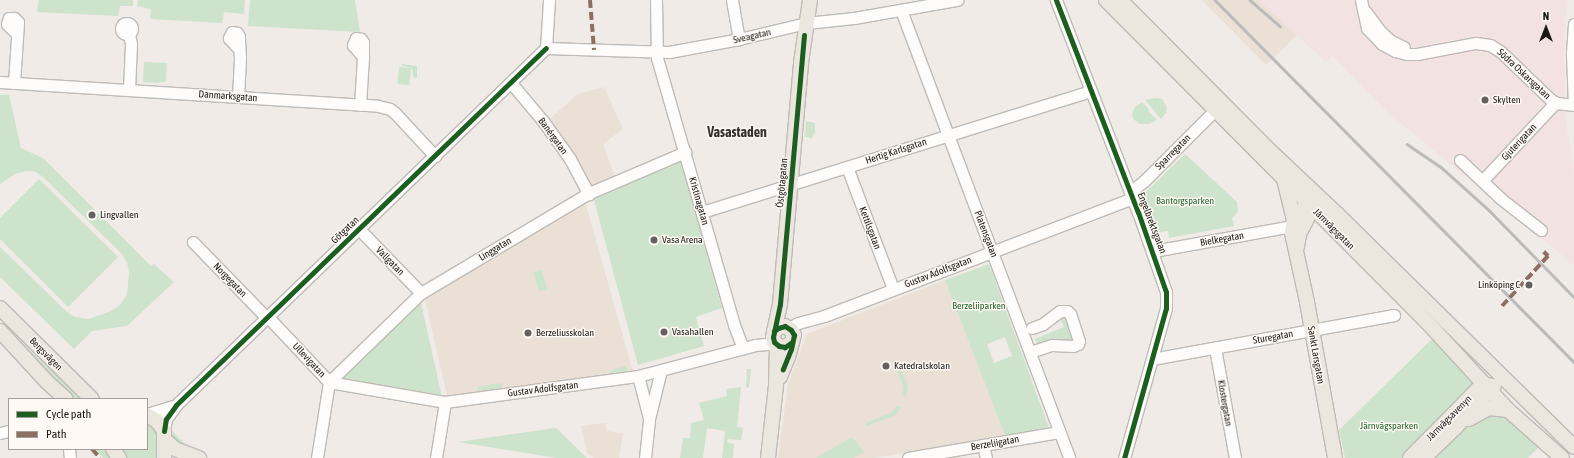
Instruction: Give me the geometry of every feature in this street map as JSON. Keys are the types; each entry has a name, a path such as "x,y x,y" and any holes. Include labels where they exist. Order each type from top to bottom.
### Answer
{"main road":[{"name":"Östgötagatan","path":"768,458 776,386 788,357 783,336 780,304 806,23 810,0"},
{"name":"Järnvägsgatan","path":"1106,0 1284,179 1315,201 1491,366 1574,448"},
{"name":"Järnvägsgatan","path":"1120,0 1267,148 1489,387 1508,410 1562,458"},
{"name":"Sankt Larsgatan","path":"1284,179 1293,223 1293,242 1297,252 1335,458"},
{"path":"1293,223 1301,210 1315,201"},
{"name":"Sankt Larsgatan","path":"1297,252 1299,234 1315,201"},
{"name":"Bergsvägen","path":"1,311 91,398"},
{"name":"Bergsvägen","path":"0,331 47,382 65,398"},
{"path":"1489,387 1493,373 1491,366"},
{"name":"Järnvägsgatan","path":"1489,387 1503,391 1532,419 1556,431"},
{"name":"Järnvägsavenyn","path":"1424,458 1455,428 1489,387"},
{"name":"Järnvägsavenyn","path":"1410,458 1478,388 1489,387"},
{"name":"Järnvägsavenyn","path":"1455,428 1474,415 1489,408 1508,410"},
{"path":"148,416 157,421 164,435 175,449 199,458"},
{"path":"164,435 164,458"}],"street":[{"path":"546,48 549,0"},
{"name":"Kristinagatan","path":"656,0 656,52 734,325 743,348"},
{"path":"732,0 739,39"},
{"name":"Sveagatan","path":"546,48 656,52 739,39 806,23 854,18 957,0"},
{"name":"Engelbrektsgatan","path":"1056,0 1153,251 1164,283 1167,298 1166,308 1124,458"},
{"name":"Södra Oskarsgatan","path":"1362,3 1379,30 1391,41 1401,46 1426,52 1476,43 1490,45 1501,52 1555,103 1574,104"},
{"name":"Platensgatan","path":"901,10 993,251 1069,458"},
{"path":"1574,24 1572,55 1574,104"},
{"path":"14,83 17,34"},
{"path":"129,34 131,44 129,90"},
{"name":"Götgatan","path":"164,435 166,419 176,405 546,48"},
{"path":"238,49 240,58 238,97"},
{"path":"360,105 362,57"},
{"name":"Danmarksgatan","path":"0,82 378,106 390,109 435,156"},
{"name":"Banérgatan","path":"511,83 543,121 570,159 589,194"},
{"name":"Hertig Karlsgatan","path":"702,212 1091,91"},
{"name":"Gjuterigatan","path":"1482,181 1555,103"},
{"name":"Sparregatan","path":"1132,195 1215,110"},
{"name":"Linggatan","path":"329,382 421,293 589,194 685,152"},
{"path":"1460,160 1500,198 1541,230"},
{"name":"Kettilsgatan","path":"847,167 893,289"},
{"name":"Gustav Adolfsgatan","path":"329,382 445,402 638,376 755,345 783,336 811,320 993,251 1132,195"},
{"name":"Bielkegatan","path":"1153,251 1293,223"},
{"name":"Vallgatan","path":"359,229 421,293"},
{"name":"Norgegatan","path":"193,242 267,317"},
{"path":"1030,352 1052,345 1076,346 1079,341 1070,314 1067,311 1060,311 1043,324 1032,328"},
{"name":"Sturegatan","path":"1152,359 1394,315"},
{"name":"Ullevigatan","path":"267,317 329,382 316,458"},
{"name":"Klostergatan","path":"1215,348 1235,458"},
{"path":"645,458 649,419 662,370"},
{"path":"638,376 649,419"},
{"path":"436,458 445,402"},
{"name":"Götgatan","path":"148,415 176,405"},
{"name":"Berzeliigatan","path":"908,458 1059,432"},
{"path":"983,445 986,458"}],"shaded area":[{"path":"1202,0 1258,0 1297,35 1266,65"},
{"path":"1258,0 1568,0 1565,20 1564,55 1566,122 1574,172 1574,265 1386,111 1333,56 1326,62"},
{"path":"604,87 623,129 603,144 615,177 594,186 588,184 547,121 578,94"},
{"name":"Berzeliusskolan","path":"585,201 633,372 447,396 424,295"},
{"name":"Katedralskolan","path":"945,280 1005,436 874,458 778,458 788,384 807,334"},
{"path":"605,423 607,431 623,433 619,458 594,458 587,453 581,426"}],"green space":[{"path":"39,0 133,0 133,6 120,6 118,16 37,12"},
{"path":"138,0 245,0 244,14 224,12 222,23 150,19 151,9 137,6"},
{"path":"250,0 355,0 360,32 248,26"},
{"path":"144,62 167,63 166,81 158,83 143,82"},
{"path":"402,64 417,66 417,78 413,77 412,68 402,66"},
{"path":"399,67 411,68 409,85 398,84"},
{"name":"Lingvallen","path":"0,95 9,95 21,148 43,158 151,266 154,264 174,282 127,326 92,331 74,349 0,277 0,247 67,312 75,317 88,319 109,312 119,306 127,295 129,273 127,262 121,253 43,177 34,171 25,171 15,174 0,184"},
{"path":"1155,98 1162,99 1167,107 1166,113 1161,119 1145,100"},
{"path":"1142,102 1157,120 1149,124 1140,124 1133,119 1132,114 1135,107"},
{"path":"806,121 815,123 815,132 812,138 805,137"},
{"name":"Bantorgsparken","path":"1185,154 1237,202 1238,212 1232,218 1234,226 1169,238 1168,231 1154,233 1141,197"},
{"name":"Vasa Arena","path":"676,160 682,164 722,308 696,317 704,346 638,365 593,196"},
{"path":"39,179 118,257 68,307 0,239 0,218"},
{"name":"Berzeliiparken","path":"989,264 1049,428 1005,436 945,280","holes":["1005,337 1012,356 994,363 987,344"]},
{"path":"542,270 547,289 538,292 533,272"},
{"path":"420,298 442,397 335,379"},
{"path":"1065,314 1076,340 1038,346 1035,339 1064,327 1060,318"},
{"path":"3,324 44,364 84,398 71,398"},
{"path":"1438,327 1445,328 1481,362 1475,368"},
{"name":"Järnvägsparken","path":"1434,337 1473,380 1473,385 1403,458 1345,458 1339,430"},
{"path":"896,359 907,383 908,390 906,397 902,395 903,386 893,360"},
{"path":"626,366 628,371 610,373 613,370"},
{"path":"747,369 751,369 749,388 746,387"},
{"path":"503,383 502,388 478,391 477,387"},
{"path":"741,387 737,427 743,428 741,440 728,439 727,442 734,444 733,458 722,458 725,431 707,428 703,458 680,458 683,438 690,438 691,423 704,420 699,403 727,396 726,389"},
{"path":"897,406 901,407 896,415 867,426 866,423 892,412"},
{"name":"Järnvägsparken","path":"1503,414 1540,446 1528,458 1433,458 1471,422 1484,415"},
{"path":"148,424 157,432 158,458 125,458 119,450 148,450"},
{"path":"169,428 186,445 187,447 172,443"},
{"path":"556,428 587,458 557,458 458,442"},
{"path":"852,437 864,452 854,458 816,458"},
{"path":"96,450 109,450 113,458 103,458"}],"railway":[{"path":"1215,0 1574,362"},
{"path":"1250,0 1280,26"},
{"path":"1407,144 1441,167 1488,209 1574,297"}],"marked path":[{"path":"590,0 594,50"},
{"path":"1502,306 1548,256 1544,252"},
{"path":"93,450 100,458"}],"cycle path":[{"path":"1056,0 1138,212 1166,292 1166,308 1124,458"},
{"path":"792,342 785,347 779,346 774,342 773,337 780,304 804,35"},
{"path":"164,431 166,419 176,405 546,48"},
{"path":"774,331 785,326 791,330 794,335 791,349 783,369"}],"place":[{"name":"Skylten","path":"1485,100"},
{"name":"Lingvallen","path":"92,215"},
{"name":"Vasa Arena","path":"654,240"},
{"name":"Linköping C","path":"1529,285"},
{"name":"Vasahallen","path":"664,332"},
{"name":"Berzeliusskolan","path":"528,333"},
{"name":"Katedralskolan","path":"886,366"}],"district":[{"name":"Vasastaden","path":"737,132"}]}
